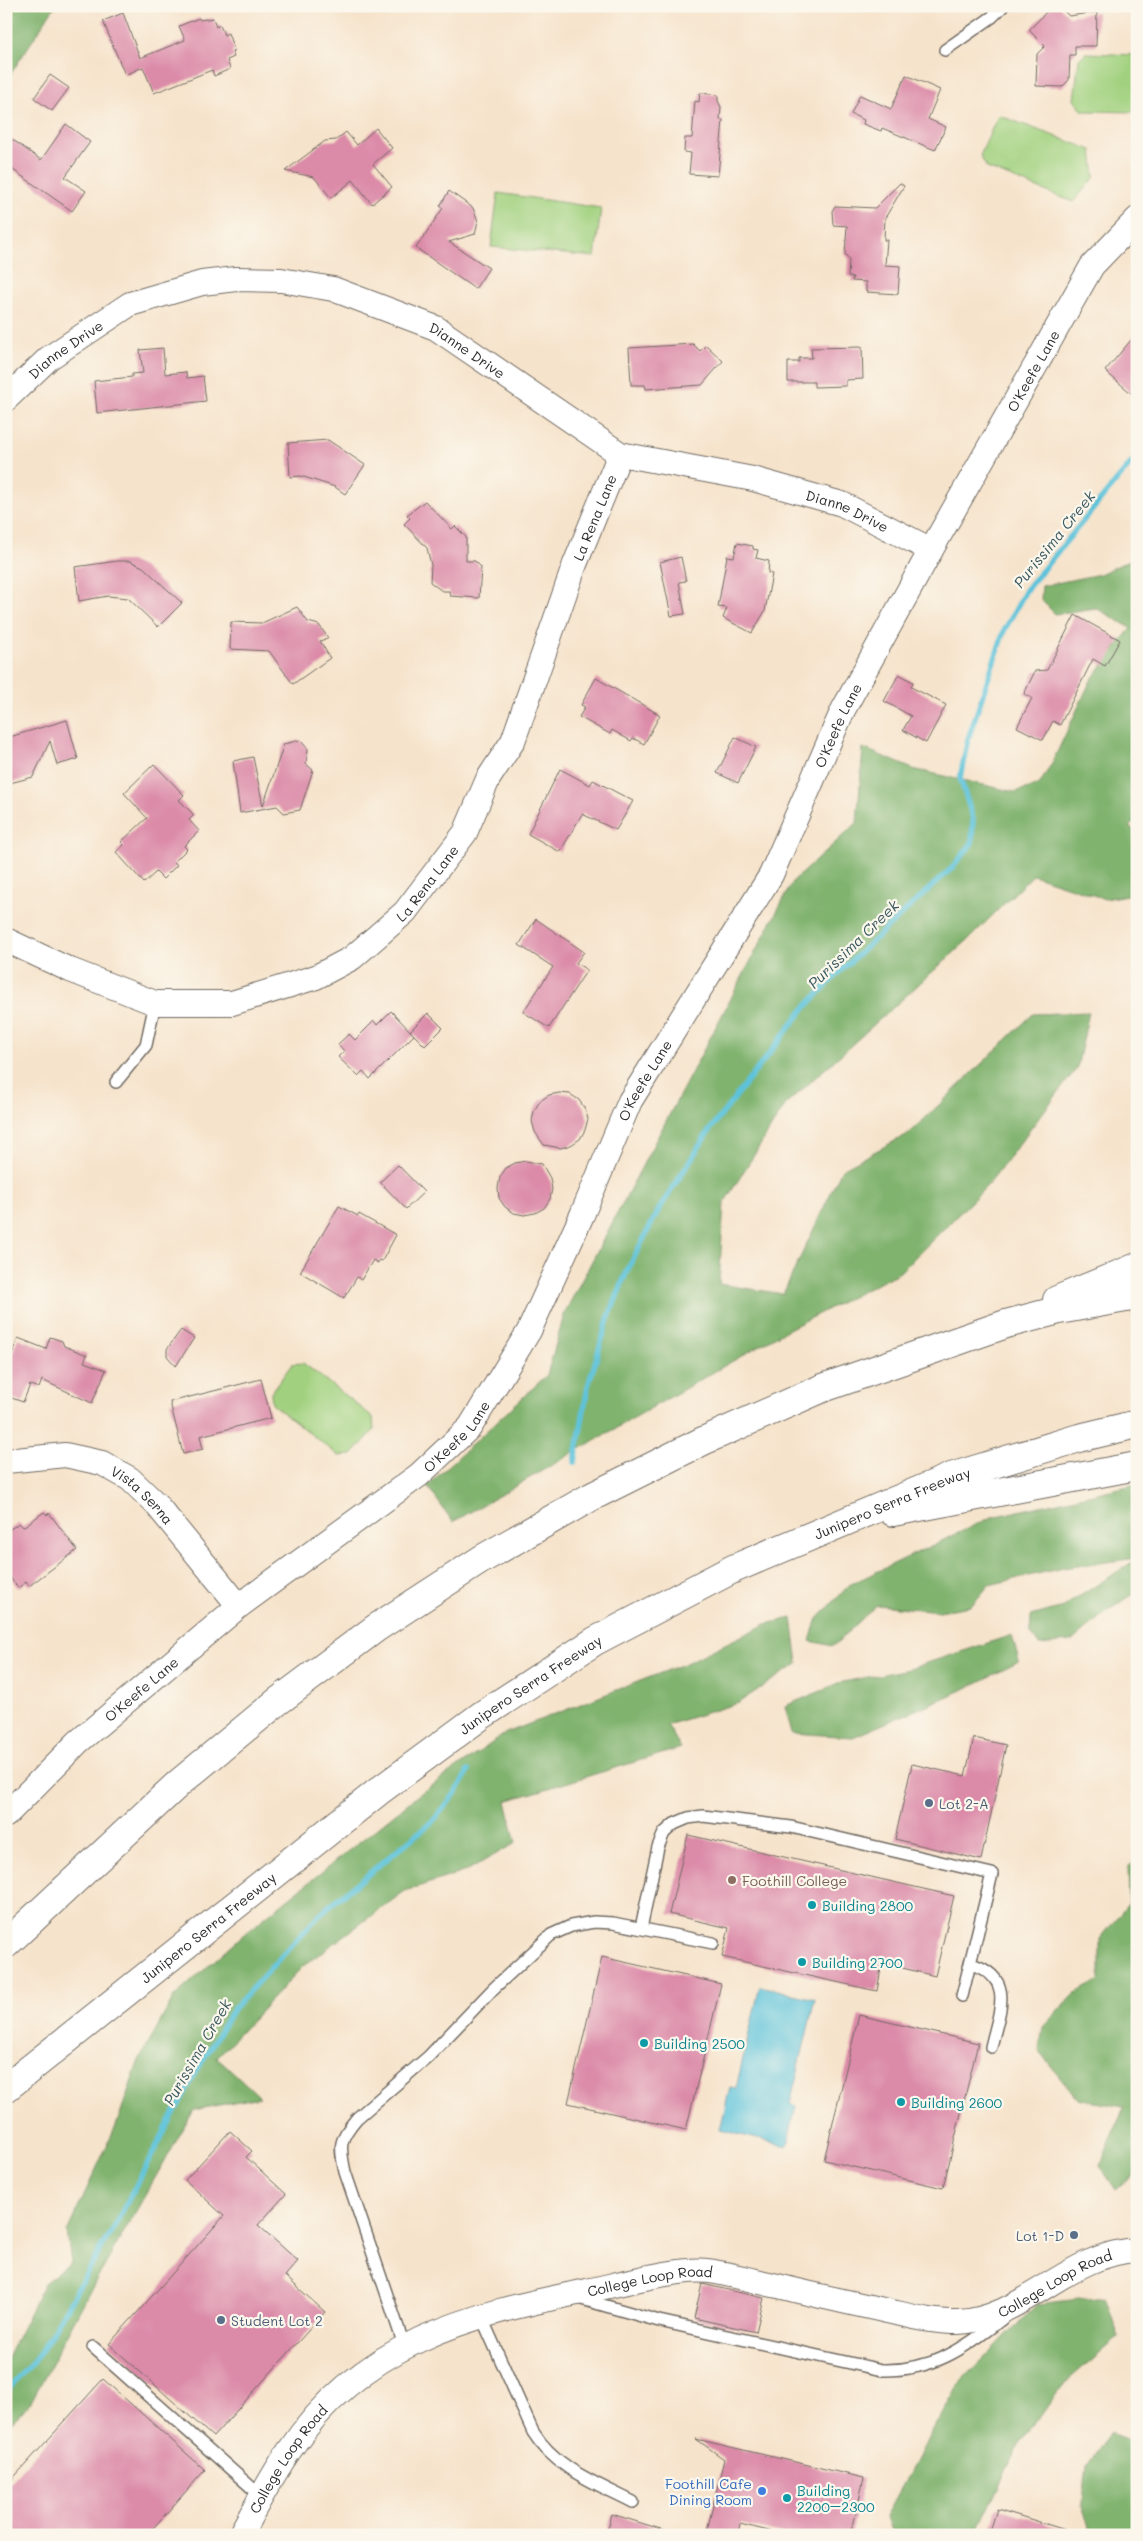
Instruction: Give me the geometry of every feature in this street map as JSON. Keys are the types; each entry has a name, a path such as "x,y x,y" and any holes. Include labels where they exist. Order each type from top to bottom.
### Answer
{"highway":[{"path":"1006,1324 1137,1267"},
{"path":"6,1944 179,1783 277,1702 376,1628 482,1559 591,1497 704,1441 822,1388 1006,1324 1058,1310 1137,1296"},
{"name":"Junipero Serra Freeway","path":"6,2088 379,1791 482,1715 595,1641 733,1569 852,1517 951,1477 1079,1438 1137,1424"},
{"path":"852,1517 960,1501 1137,1466"}],"street":[{"name":"O'Keefe Lane","path":"6,1815 78,1742 239,1606 418,1475 470,1427 529,1331 582,1215 630,1102 771,875 843,710 931,550 1092,266 1137,219"},
{"name":"Dianne Drive","path":"6,399 49,358 130,304 202,283 236,280 281,280 333,289 436,328 620,454 753,479 834,502 931,550"},
{"name":"La Rena Lane","path":"6,940 70,970 155,1003 232,1003 316,977 352,958 405,912 465,833 488,779 513,741 575,564 620,454"},
{"name":"Vista Serna","path":"6,1461 65,1455 102,1463 130,1479 156,1504 239,1606"},
{"name":"College Loop Road","path":"240,2535 290,2449 332,2398 368,2368 404,2345 481,2316 568,2295 703,2270 947,2322 965,2322 990,2316 1088,2262 1112,2253 1137,2250"}],"lane":[{"path":"946,50 992,17 1003,6"},
{"path":"116,1082 146,1045 155,1003"},
{"path":"640,1928 658,1847 664,1833 674,1824 688,1818 703,1816 766,1822 992,1874 962,1996"},
{"path":"404,2345 340,2153 344,2135 357,2118 428,2057 466,2016 551,1935 572,1926 594,1922 613,1923 713,1943"},
{"path":"971,1964 987,1969 998,1980 1001,2000 991,2046"},
{"path":"568,2295 659,2322 882,2370 895,2370 918,2367 962,2350 1042,2287"},
{"path":"481,2316 533,2432 543,2448 574,2473 633,2502"},
{"path":"93,2347 261,2496"}],"green space":[{"path":"6,6 55,6 6,81"},
{"path":"1086,53 1137,55 1137,112 1083,111 1074,100 1079,59"},
{"path":"998,115 1092,150 1095,177 1073,202 987,168 980,156"},
{"path":"498,193 601,208 595,257 491,247"},
{"path":"1132,559 1137,570 1137,819 1129,827 1137,832 1137,893 1105,899 1033,875 969,939 786,1104 724,1203 719,1284 783,1294 842,1169 910,1133 1033,1014 1089,1012 1077,1068 987,1186 900,1272 785,1331 453,1522 427,1486 547,1375 565,1312 793,881 857,823 863,748 913,769 1015,792 1039,785 1052,763 1091,680 1131,628 1096,608 1055,614 1041,600 1042,586 1100,574"},
{"path":"303,1363 373,1417 374,1430 352,1455 339,1456 272,1404 271,1393 292,1364"},
{"path":"1137,1484 1137,1558 1063,1568 989,1585 971,1606 939,1611 877,1605 833,1646 810,1641 816,1621 849,1585 992,1517"},
{"path":"1137,1559 1137,1592 1107,1611 1071,1642 1040,1645 1030,1634 1031,1616 1063,1607"},
{"path":"792,1618 798,1663 738,1703 667,1725 681,1748 506,1801 516,1843 466,1871 405,1891 303,1966 217,2057 260,2097 194,2110 89,2293 32,2400 6,2430 6,2360 44,2283 71,2263 67,2232 116,2126 139,2060 174,1997 244,1934 417,1796 506,1733 684,1664 766,1624"},
{"path":"1012,1635 1019,1662 967,1688 853,1737 792,1733 785,1706 843,1682 909,1669"},
{"path":"1137,1860 1137,1991 1133,1998 1137,2004 1137,2172 1116,2190 1100,2166 1124,2107 1078,2099 1039,2051 1043,2027 1075,1993 1100,1980 1100,1939 1129,1903 1128,1867"},
{"path":"1105,2296 1119,2337 1058,2390 1015,2452 976,2534 894,2535 886,2516 956,2387 1037,2304"},
{"path":"1110,2433 1137,2443 1137,2535 1092,2535 1082,2507 1087,2466"}],"water":[{"path":"760,1986 815,1999 790,2104 796,2106 787,2146 720,2130 730,2087 736,2088"}],"building":[{"path":"1052,6 1059,6 1069,16 1097,12 1096,46 1075,46 1075,55 1070,55 1069,80 1062,87 1036,86 1037,54 1045,46 1029,30"},
{"path":"123,13 140,58 185,40 179,26 199,18 200,20 213,18 216,27 220,25 224,35 228,33 234,50 232,51 234,57 227,60 230,69 214,76 212,70 154,93 143,67 125,75 103,21"},
{"path":"50,75 69,88 52,111 34,98"},
{"path":"906,75 940,90 928,119 946,127 935,150 882,128 881,131 863,124 864,120 851,114 860,95 891,109"},
{"path":"700,93 718,95 721,107 720,120 723,120 718,176 689,174 691,153 684,152 685,138 692,138 695,101 699,102"},
{"path":"66,124 90,142 65,177 86,191 72,211 6,165 6,135 41,160"},
{"path":"376,128 392,148 373,164 392,187 372,204 353,180 331,198 314,177 285,171 325,141 336,140 346,132 357,145"},
{"path":"900,183 904,186 885,218 884,240 887,240 885,265 900,266 898,294 866,292 866,282 852,281 853,277 848,277 849,259 845,254 847,226 833,225 832,211 835,206 875,208"},
{"path":"449,191 473,208 478,221 475,234 449,242 489,268 475,289 416,248 443,208 440,206"},
{"path":"1137,333 1137,398 1105,371"},
{"path":"693,344 700,351 706,345 723,361 702,385 646,389 645,385 631,385 629,348"},
{"path":"862,347 863,379 846,380 846,386 814,387 814,382 788,382 788,362 799,362 799,358 812,358 811,348"},
{"path":"163,348 165,374 186,372 187,378 203,376 206,401 97,413 94,381 132,377 132,374 143,373 140,350"},
{"path":"328,440 365,465 345,494 335,487 301,476 290,477 288,443"},
{"path":"425,501 452,529 455,526 466,537 466,561 475,561 481,567 479,598 450,596 449,591 442,591 430,582 431,565 427,548 404,524 410,518 407,515"},
{"path":"737,543 753,546 753,549 758,550 756,558 769,561 768,573 772,574 765,611 752,633 723,618 727,608 718,607 727,556 734,557"},
{"path":"681,557 686,581 679,582 685,614 671,616 660,562"},
{"path":"130,561 143,567 182,603 158,627 128,598 108,596 79,601 75,567"},
{"path":"297,607 308,622 319,625 328,638 320,641 330,658 293,684 269,651 230,649 231,622 262,623"},
{"path":"1075,615 1120,640 1105,666 1093,659 1060,725 1053,721 1043,740 1017,727 1032,698 1024,694 1035,671 1047,670"},
{"path":"899,674 913,682 911,687 946,705 926,743 903,730 911,716 884,701"},
{"path":"596,678 660,715 644,744 633,738 631,741 612,730 610,734 579,717 585,707 581,705"},
{"path":"67,720 78,759 57,765 50,741 33,777 6,784 6,738"},
{"path":"735,737 756,747 738,783 717,773"},
{"path":"300,740 308,749 306,764 313,770 300,810 284,813 277,806 240,813 233,761 253,757 263,806 284,744"},
{"path":"154,764 184,795 179,800 194,815 189,820 199,831 184,846 187,849 174,862 177,865 163,879 156,872 144,883 116,852 124,845 121,842 147,818 124,793"},
{"path":"560,769 590,785 593,780 633,801 616,830 582,814 560,852 528,834"},
{"path":"536,919 584,952 576,963 587,970 549,1028 523,1012 553,967 519,945"},
{"path":"391,1011 414,1035 370,1079 363,1071 358,1076 338,1057 344,1051 338,1044 349,1034 355,1040 374,1021 377,1025"},
{"path":"428,1013 443,1028 425,1046 410,1031"},
{"path":"559,1093 570,1094 579,1100 585,1109 588,1119 580,1139 571,1145 561,1148 544,1145 535,1132 532,1121 534,1111 540,1101 549,1095"},
{"path":"526,1161 542,1164 550,1178 552,1189 550,1199 544,1208 535,1213 524,1215 514,1213 505,1207 499,1198 498,1188 500,1177 506,1168 515,1163"},
{"path":"398,1165 424,1192 406,1209 380,1182"},
{"path":"339,1206 358,1216 359,1214 396,1235 382,1261 379,1260 378,1263 373,1260 361,1280 357,1277 344,1298 300,1272"},
{"path":"181,1330 194,1338 176,1366 167,1356 167,1349"},
{"path":"50,1337 62,1341 64,1346 87,1355 84,1362 106,1370 92,1403 42,1380 39,1388 30,1385 23,1402 6,1396 6,1351 12,1354 18,1338 46,1349"},
{"path":"261,1379 271,1418 200,1436 203,1449 183,1454 170,1402"},
{"path":"44,1512 47,1515 49,1513 77,1550 29,1586 26,1582 18,1588 6,1572 6,1532 19,1523 23,1527"},
{"path":"974,1738 1006,1745 981,1860 895,1839 912,1764 965,1776"},
{"name":"Building 2800","path":"688,1835 954,1896 935,1976 882,1963 877,1991 722,1957 729,1928 669,1914"},
{"name":"Building 2500","path":"602,1957 721,1984 686,2130 568,2103"},
{"name":"Building 2600","path":"859,2015 978,2043 943,2188 824,2160"},
{"path":"230,2131 252,2151 246,2157 286,2194 258,2225 298,2261 285,2276 325,2312 213,2437 109,2344 224,2216 185,2180"},
{"path":"702,2284 764,2298 756,2332 694,2318"},
{"path":"103,2379 205,2470 147,2535 6,2535 6,2486"},
{"name":"Building 2200–2300","path":"696,2439 864,2478 851,2535 785,2535 740,2524 738,2535 706,2535 724,2459"},
{"path":"997,2509 1069,2531 1069,2535 989,2535"},
{"path":"612,2514 667,2531 666,2535 606,2535"}],"waterway":[{"name":"Purissima Creek","path":"575,1462 588,1386 608,1319 627,1271 658,1211 709,1131 803,1010 837,974 953,867 972,843 973,819 960,778 968,739 1004,631 1026,590 1137,456"},
{"name":"Purissima Creek","path":"6,2392 40,2353 116,2223 196,2072 233,2009 322,1912 433,1821 458,1790 468,1771"}],"place":[{"name":"Lot 2-A","path":"929,1803"},
{"name":"Foothill College","path":"732,1880"},
{"name":"Building 2800","path":"812,1905"},
{"name":"Building 2700","path":"802,1962"},
{"name":"Building 2500","path":"644,2043"},
{"name":"Building 2600","path":"901,2102"},
{"name":"Lot 1-D","path":"1074,2235"},
{"name":"Student Lot 2","path":"221,2320"},
{"name":"Foothill Cafe Dining Room","path":"762,2491"},
{"name":"Building 2200–2300","path":"787,2498"}]}
